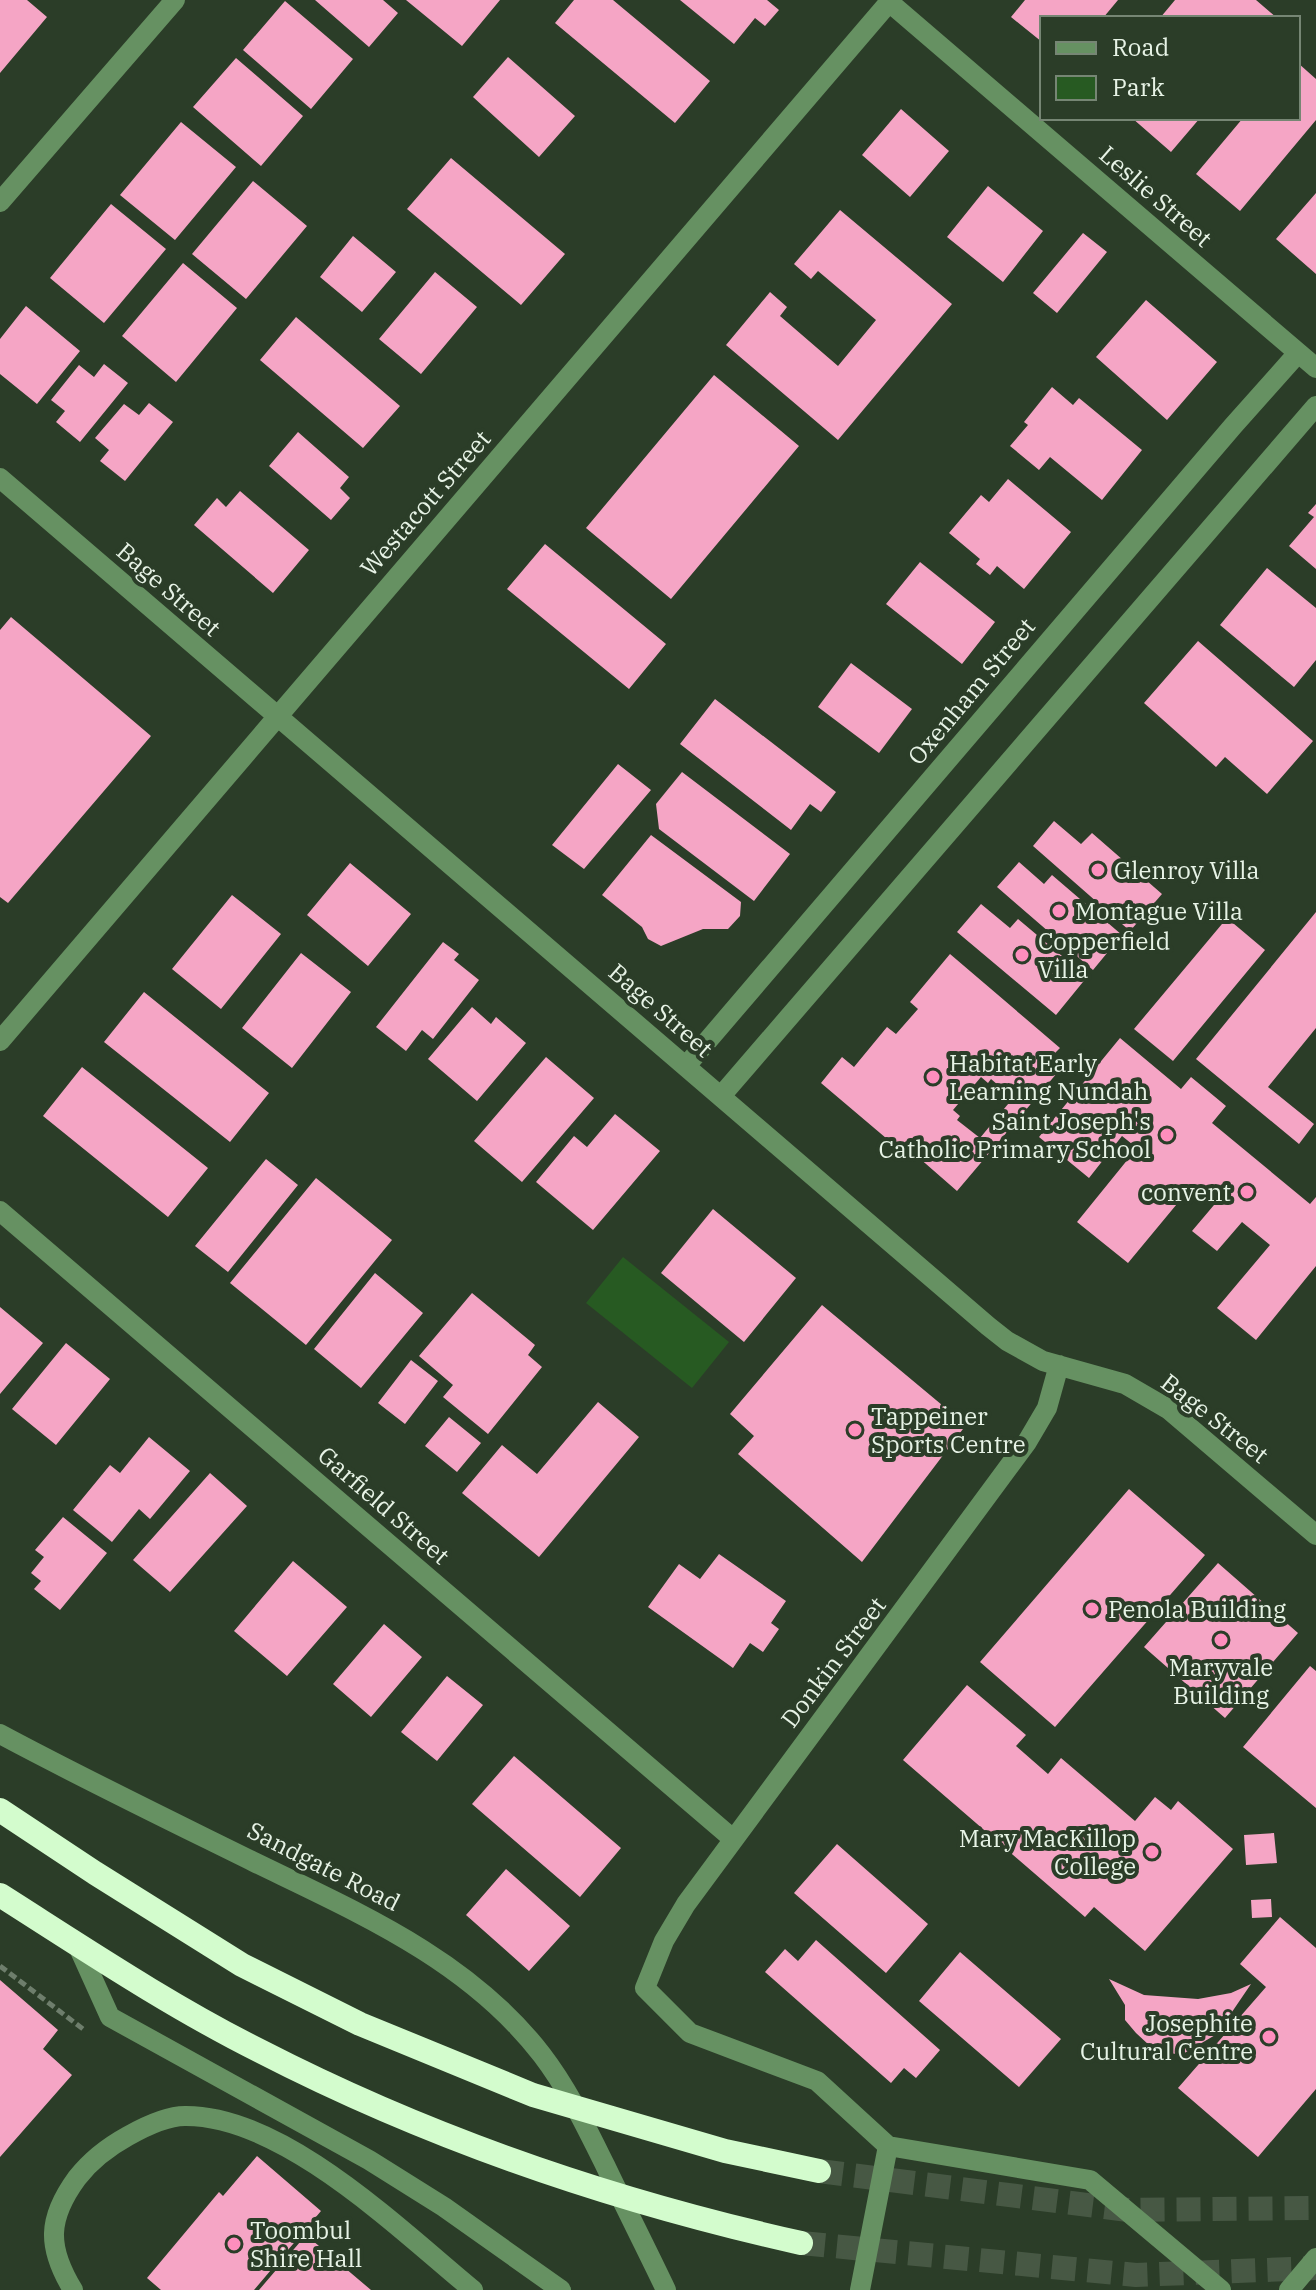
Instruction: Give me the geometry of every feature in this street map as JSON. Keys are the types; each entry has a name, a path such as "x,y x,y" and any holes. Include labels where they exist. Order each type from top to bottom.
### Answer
{"highway":[{"path":"0,1810 242,1965 360,2024 533,2095 725,2151 819,2171"},
{"path":"0,1895 256,2050 326,2084 417,2123 584,2186 734,2228 801,2243"}],"street":[{"path":"0,202 175,0"},
{"name":"Leslie Street","path":"890,1 1316,368"},
{"name":"Westacott Street","path":"0,1041 890,1"},
{"name":"Oxenham Street","path":"686,1066 1298,353"},
{"path":"721,1096 1316,406"},
{"name":"Bage Street","path":"0,478 988,1326 1024,1351 1059,1365 1125,1384 1158,1402 1316,1535"},
{"name":"Garfield Street","path":"0,1211 733,1839"},
{"name":"Donkin Street","path":"888,2146 817,2081 690,2033 645,1988 664,1941 686,1904 1027,1442 1047,1408 1059,1365"},
{"name":"Sandgate Road","path":"0,1734 353,1910 428,1951 496,2005 542,2054 572,2100 664,2284"},
{"path":"77,1944 110,2017 369,2160 444,2207 561,2290"},
{"path":"73,2290 60,2268 52,2236 63,2198 82,2171 107,2147 145,2126 182,2116 232,2122 278,2142 347,2187 473,2290"},
{"path":"860,2290 888,2146 1090,2180 1221,2290"},
{"path":"1289,2290 1316,2258"}],"green space":[{"path":"623,1257 729,1342 692,1388 586,1303"}],"building":[{"path":"0,0 27,0 47,17 0,73"},
{"path":"315,0 383,0 398,13 369,47"},
{"path":"406,0 500,0 462,46"},
{"path":"574,0 613,0 710,81 675,123 555,23"},
{"path":"680,0 767,0 779,10 765,26 755,18 734,44"},
{"path":"1025,0 1118,0 1105,16 1040,16 1040,40 1011,17"},
{"path":"1175,0 1256,0 1275,16 1162,16"},
{"path":"285,1 353,59 311,109 243,50"},
{"path":"508,57 575,116 539,157 473,97"},
{"path":"236,58 303,116 261,166 193,107"},
{"path":"1300,65 1316,79 1316,120 1240,211 1196,174 1241,120 1300,120"},
{"path":"901,109 949,151 910,197 862,155"},
{"path":"1134,120 1198,120 1171,152"},
{"path":"181,122 236,167 175,240 120,195"},
{"path":"451,158 565,254 521,305 407,209"},
{"path":"253,181 307,226 246,299 192,254"},
{"path":"988,186 1043,231 1003,282 947,237"},
{"path":"1316,193 1316,274 1276,239"},
{"path":"111,204 166,249 104,323 50,278"},
{"path":"840,210 952,304 838,440 726,345 770,292 787,307 780,316 838,366 876,320 818,271 811,279 794,264"},
{"path":"1083,233 1107,252 1057,313 1033,293"},
{"path":"353,236 396,272 362,312 320,277"},
{"path":"183,263 237,308 176,382 122,336"},
{"path":"435,272 477,307 421,374 379,339"},
{"path":"1146,300 1217,362 1167,420 1096,357"},
{"path":"26,306 80,351 37,404 0,374 0,339"},
{"path":"296,317 400,406 363,448 260,360"},
{"path":"104,364 128,383 80,442 56,422 65,411 51,400 79,365 94,377"},
{"path":"714,375 799,446 671,599 586,528"},
{"path":"1052,387 1073,405 1079,398 1142,450 1102,500 1050,457 1039,470 1010,446 1028,425 1024,422"},
{"path":"149,403 173,422 125,481 100,461 109,450 95,438 124,404 139,415"},
{"path":"298,432 349,477 340,488 350,498 331,520 269,466"},
{"path":"1008,479 1071,532 1024,589 997,566 990,575 976,564 980,559 949,533 981,495 989,502"},
{"path":"240,491 309,550 273,593 194,525 217,498 226,507"},
{"path":"1316,504 1316,569 1289,546 1314,517 1308,513"},
{"path":"545,544 666,644 629,689 507,589"},
{"path":"920,562 995,622 962,664 886,604"},
{"path":"1267,568 1316,608 1316,660 1294,687 1220,625"},
{"path":"11,617 151,736 8,903 0,897 0,630"},
{"path":"1198,641 1313,741 1267,794 1225,757 1216,767 1144,703"},
{"path":"851,663 912,709 879,753 818,707"},
{"path":"715,699 836,792 821,812 810,804 791,830 680,744"},
{"path":"618,764 651,790 584,869 552,845"},
{"path":"682,772 790,854 754,901 659,829 656,804"},
{"name":"Glenroy Villa","path":"1054,821 1081,844 1092,833 1162,894 1130,931 1033,846"},
{"path":"651,835 741,902 740,916 728,929 703,929 661,946 648,939 642,927 602,895"},
{"name":"Montague Villa","path":"1019,862 1044,884 1052,875 1122,935 1093,970 997,887"},
{"path":"350,863 411,914 368,966 307,915"},
{"path":"232,895 281,934 221,1009 172,969"},
{"name":"Copperfield Villa","path":"981,904 1010,928 1018,919 1087,977 1056,1015 957,932"},
{"path":"1316,912 1316,1028 1268,1087 1314,1124 1299,1144 1196,1059"},
{"path":"1227,918 1265,950 1173,1061 1134,1029"},
{"path":"443,942 459,954 454,960 479,980 433,1039 422,1030 406,1051 376,1027"},
{"path":"301,953 351,992 292,1068 242,1028"},
{"path":"950,954 1060,1048 1052,1056 1063,1066 957,1191 910,1150 906,1155 821,1083 842,1057 854,1067 887,1027 896,1034 918,1009 910,1002","holes":["981,1077 988,1083 991,1079 1013,1098 980,1138 957,1120 960,1116 953,1110"]},
{"path":"144,992 269,1093 230,1142 104,1042"},
{"path":"472,1007 491,1024 496,1017 526,1043 477,1101 428,1059"},
{"name":"convent","path":"1120,1038 1181,1089 1191,1077 1226,1106 1212,1123 1310,1204 1316,1197 1316,1266 1256,1340 1217,1308 1270,1245 1242,1222 1217,1251 1192,1231 1214,1205 1191,1187 1128,1263 1077,1222 1137,1148 1122,1136 1089,1178 1039,1137"},
{"path":"546,1057 594,1098 522,1182 474,1141"},
{"path":"82,1067 208,1168 168,1217 43,1116"},
{"path":"615,1114 660,1151 593,1230 536,1182 574,1136 587,1147"},
{"path":"266,1159 298,1185 228,1272 195,1246"},
{"path":"316,1178 392,1240 306,1345 230,1283"},
{"path":"713,1209 796,1278 744,1342 661,1273"},
{"path":"375,1273 423,1313 361,1388 314,1349"},
{"path":"472,1293 535,1345 528,1355 542,1367 488,1434 443,1397 453,1385 419,1356"},
{"name":"Tappeiner Sports Centre","path":"822,1305 966,1425 862,1562 738,1454 754,1436 730,1414"},
{"path":"0,1307 43,1343 0,1394"},
{"path":"66,1343 110,1379 56,1445 12,1409"},
{"path":"411,1360 438,1381 405,1424 378,1403"},
{"path":"598,1402 639,1437 539,1557 462,1493 502,1445 537,1474"},
{"path":"449,1417 481,1443 457,1472 425,1446"},
{"path":"149,1437 190,1471 150,1519 139,1509 112,1542 73,1510 110,1465 120,1473"},
{"path":"210,1473 247,1506 170,1592 133,1560"},
{"name":"Penola Building","path":"1129,1489 1205,1555 1055,1727 980,1662"},
{"path":"63,1517 107,1553 60,1610 34,1589 41,1581 31,1573 44,1557 35,1550"},
{"path":"719,1554 786,1601 771,1623 779,1629 763,1652 750,1643 733,1668 648,1607 679,1564 700,1579"},
{"path":"293,1561 347,1607 287,1676 234,1631"},
{"name":"Maryvale Building","path":"1218,1563 1298,1633 1225,1718 1144,1647"},
{"path":"384,1624 422,1657 371,1717 333,1684"},
{"path":"1310,1666 1316,1671 1316,1808 1243,1747"},
{"path":"447,1676 483,1705 437,1761 401,1732"},
{"path":"967,1685 1026,1735 1016,1746 1048,1774 1061,1758 1135,1821 1155,1797 1171,1810 1178,1801 1233,1849 1145,1951 1094,1907 1085,1917 903,1760"},
{"path":"514,1756 621,1848 580,1897 472,1804"},
{"path":"1274,1833 1277,1863 1246,1865 1244,1835"},
{"path":"837,1844 928,1924 886,1973 794,1893"},
{"path":"506,1869 570,1926 529,1971 466,1915"},
{"path":"1271,1899 1272,1917 1252,1918 1251,1900"},
{"name":"Josephite Cultural Centre","path":"1280,1917 1316,1948 1316,2089 1258,2157 1178,2088 1266,1987 1240,1964"},
{"path":"816,1940 940,2050 916,2078 904,2068 891,2083 765,1972 785,1949 798,1961"},
{"path":"960,1952 1061,2039 1019,2087 919,2001"},
{"path":"1109,1979 1144,1995 1198,1999 1231,1993 1251,1984 1217,2034 1181,2055 1149,2045 1136,2033 1125,2020 1125,2005"},
{"path":"0,1980 58,2030 43,2049 72,2075 0,2157"},
{"name":"Toombul Shire Hall","path":"257,2156 321,2211 254,2290 161,2290 147,2278 219,2192 223,2196"},
{"path":"306,2235 371,2290 259,2290"}],"tunnel":[{"path":"819,2171 1128,2210 1316,2208"},
{"path":"801,2243 1136,2275 1316,2268"}],"place":[{"name":"Glenroy Villa","path":"1098,870"},
{"name":"Montague Villa","path":"1059,911"},
{"name":"Copperfield Villa","path":"1022,955"},
{"name":"Habitat Early Learning Nundah","path":"933,1077"},
{"name":"Saint Joseph's Catholic Primary School","path":"1167,1135"},
{"name":"convent","path":"1247,1192"},
{"name":"Tappeiner Sports Centre","path":"855,1430"},
{"name":"Penola Building","path":"1092,1609"},
{"name":"Maryvale Building","path":"1221,1640"},
{"name":"Mary MacKillop College","path":"1152,1852"},
{"name":"Josephite Cultural Centre","path":"1269,2037"},
{"name":"Toombul Shire Hall","path":"234,2244"}]}
